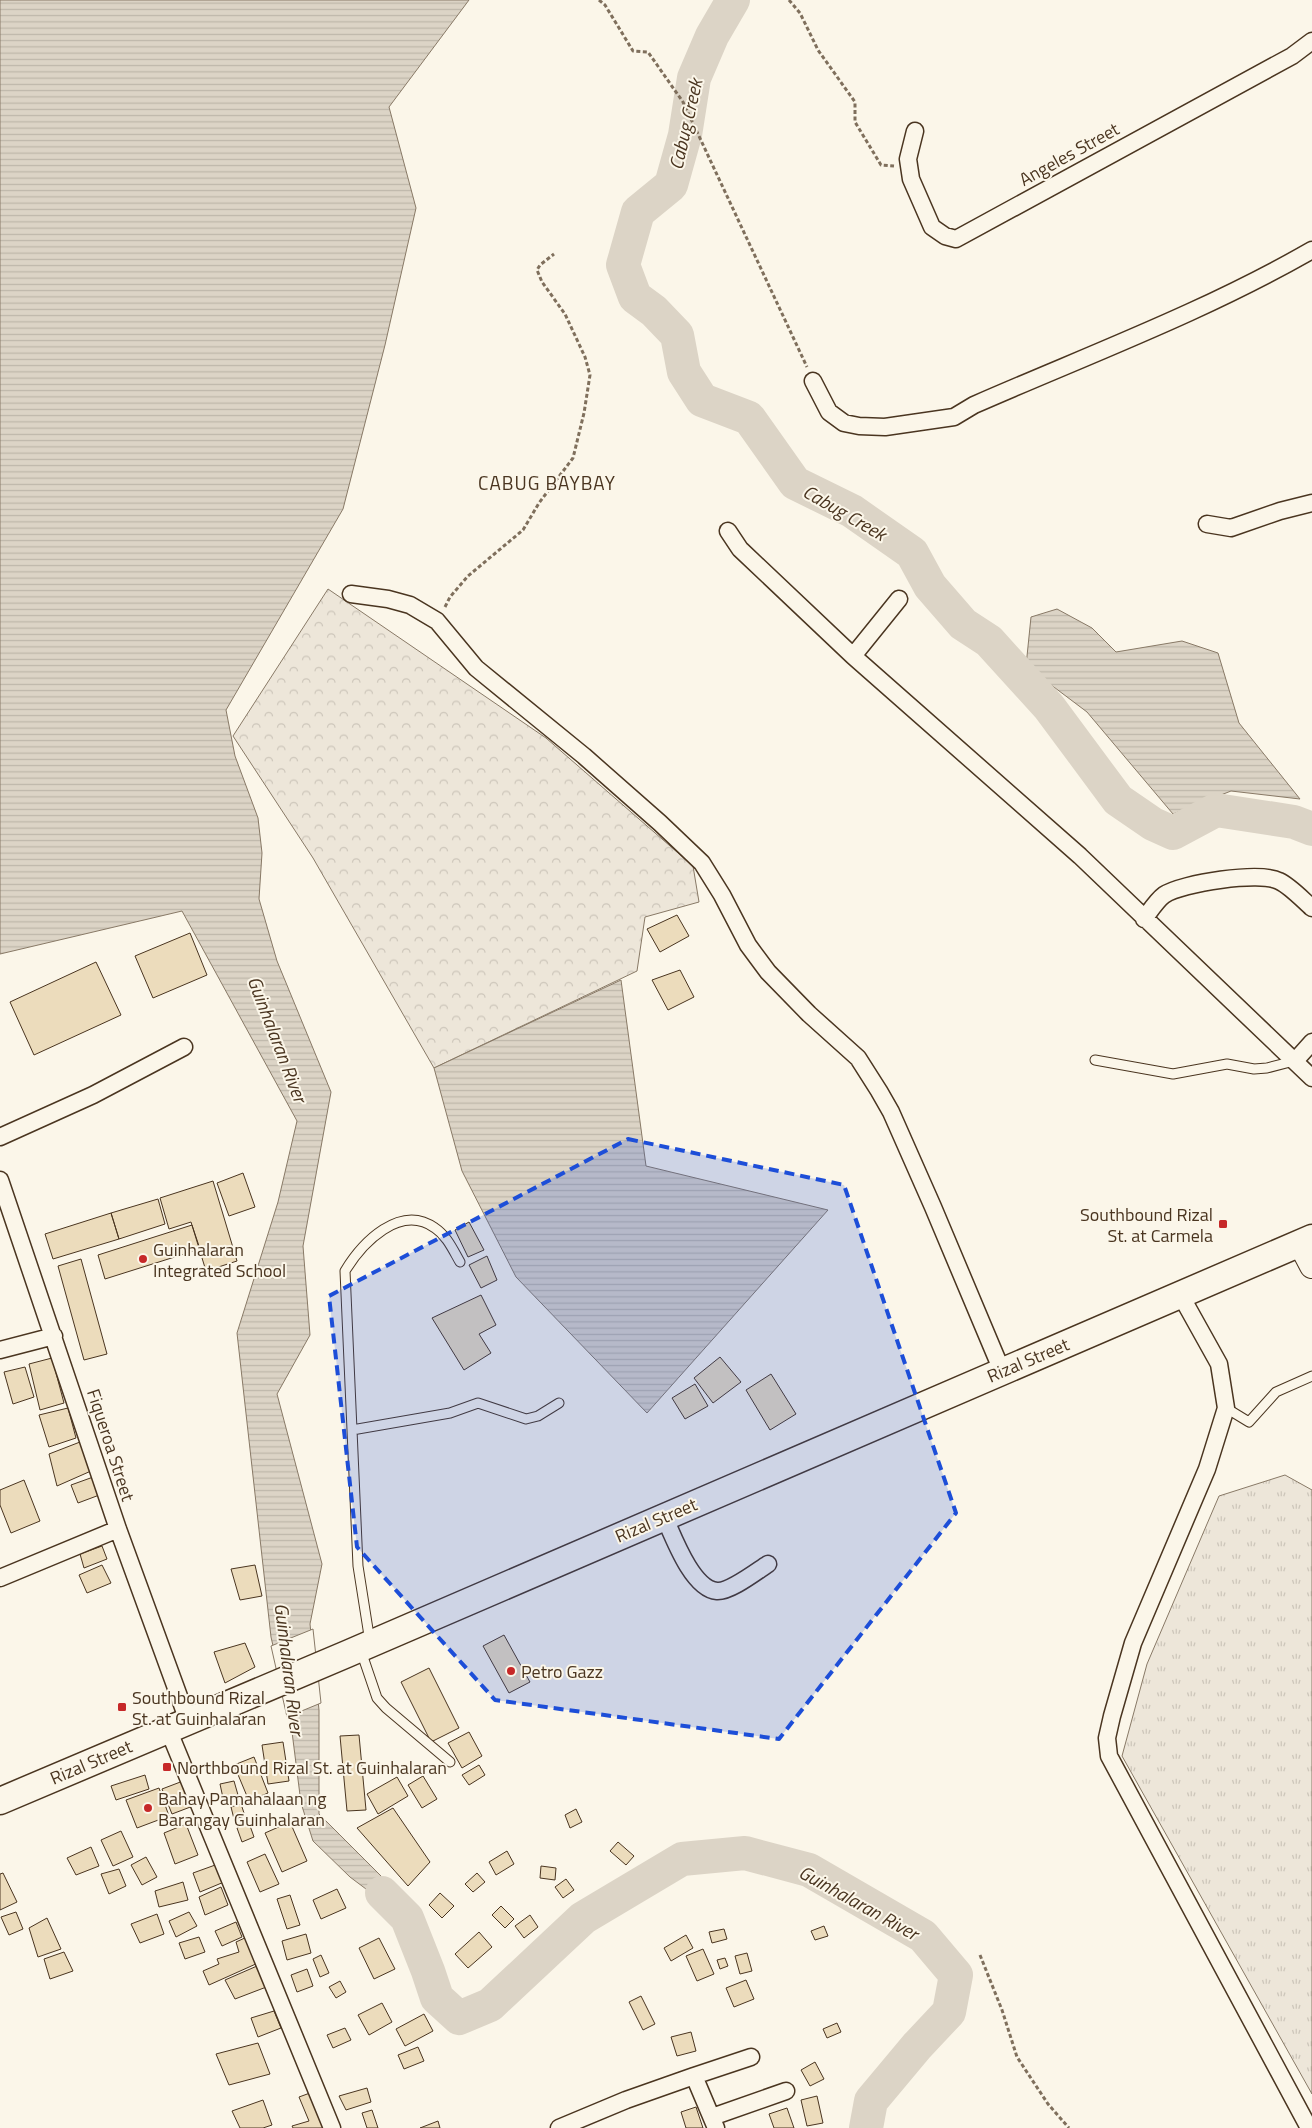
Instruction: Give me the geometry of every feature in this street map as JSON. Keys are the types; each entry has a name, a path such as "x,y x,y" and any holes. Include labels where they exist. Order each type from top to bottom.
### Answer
{"main road":[{"name":"Rizal Street","path":"0,1801 1180,1294 1308,1249"}],"street":[{"name":"Angeles Street","path":"915,131 908,167 911,179 932,227 945,236 956,238 1292,56 1312,41"},
{"path":"813,381 829,412 844,423 885,428 954,416 974,405 1215,301 1276,271 1312,250"},
{"path":"1208,524 1231,528 1280,511 1312,503"},
{"path":"728,531 740,549 854,656 1080,856 1312,1078"},
{"path":"351,594 388,599 410,605 437,621 476,668 584,756 702,863 722,895 748,946 768,972 809,1014 858,1058 891,1112 1002,1371"},
{"path":"854,656 899,599"},
{"path":"1144,919 1164,895 1208,880 1245,878 1278,880 1312,908"},
{"path":"1295,1061 1312,1042"},
{"path":"0,1137 92,1095 184,1047"},
{"name":"Fiqueroa Street","path":"0,1180 118,1529 178,1725 332,2128"},
{"path":"1180,1294 1219,1364 1226,1408 1208,1469 1134,1643 1107,1738 1109,1756 1309,2128"},
{"path":"0,1350 54,1336"},
{"path":"664,1516 692,1574 707,1588 717,1591 725,1589 768,1564"},
{"path":"0,1578 118,1529"},
{"path":"559,2128 626,2100 751,2057"},
{"path":"694,2076 714,2122 786,2091"}],"lane":[{"path":"1094,1060 1173,1074 1227,1064 1254,1069 1267,1068 1295,1061"},
{"path":"450,1762 386,1708 377,1698 359,1648 358,1566 345,1271 352,1259 372,1238 386,1228 401,1221 417,1220 435,1227 444,1236 460,1262"},
{"path":"1226,1408 1249,1422 1276,1392 1312,1376"},
{"path":"352,1430 450,1413 478,1403 526,1419 544,1413 559,1403"}],"path":[{"path":"599,0 605,5 633,51 648,52 684,104 813,381"},
{"path":"789,0 800,13 818,50 855,102 855,122 881,165 908,167"},
{"path":"437,621 450,597 468,576 523,530 539,503 573,458 584,413 590,375 579,341 565,314 542,282 537,270 540,265 554,254"},
{"path":"980,1955 1002,2010 1017,2057 1048,2104 1069,2128"}],"highlighted area":[{"path":"628,1139 844,1185 956,1513 779,1739 495,1700 357,1547 329,1296"}],"green space":[{"path":"328,589 546,738 693,866 699,902 645,917 637,971 434,1068 313,858 233,736"},
{"path":"1285,1475 1312,1490 1312,2094 1122,1756 1147,1664 1219,1496"}],"water":[{"path":"0,0 469,0 389,107 416,208 385,345 343,509 226,710 235,756 258,818 262,853 259,899 277,961 331,1092 303,1246 310,1335 277,1394 322,1564 310,1624 319,1710 319,1814 401,1896 418,1927 408,1931 382,1901 350,1877 313,1841 301,1803 291,1724 271,1637 237,1333 278,1202 297,1121 182,911 0,954"},
{"path":"1057,609 1092,628 1116,652 1182,641 1218,653 1239,723 1300,799 1231,791 1173,814 1087,712 1026,666 1031,617"},
{"path":"621,980 646,1166 828,1210 647,1413 516,1277 462,1171 434,1068"}],"pier":[{"path":"313,1629 321,1703 287,1717 271,1646"}],"building":[{"path":"677,915 689,936 660,952 647,929"},
{"path":"190,933 207,975 153,998 135,956"},
{"path":"96,962 121,1015 34,1055 10,1002"},
{"path":"680,970 694,997 668,1010 652,980"},
{"path":"243,1173 255,1207 229,1216 217,1183"},
{"path":"213,1181 237,1261 206,1271 191,1222 169,1229 160,1198"},
{"path":"158,1199 165,1224 119,1239 111,1213"},
{"path":"111,1213 119,1239 53,1259 45,1234"},
{"path":"469,1222 484,1250 468,1257 455,1230"},
{"path":"192,1225 200,1249 105,1279 98,1255"},
{"path":"487,1256 497,1280 481,1288 469,1265"},
{"path":"81,1259 107,1354 84,1360 58,1266"},
{"path":"481,1295 496,1325 479,1334 491,1353 464,1370 432,1318"},
{"path":"720,1357 741,1382 713,1403 694,1378"},
{"path":"52,1358 64,1403 40,1410 29,1364"},
{"path":"25,1367 34,1397 13,1404 4,1372"},
{"path":"771,1374 796,1414 770,1430 746,1390"},
{"path":"695,1384 708,1406 685,1419 672,1398"},
{"path":"68,1408 76,1438 49,1447 39,1415"},
{"path":"80,1442 91,1471 57,1486 49,1454"},
{"path":"96,1476 102,1494 78,1503 71,1485"},
{"path":"24,1480 40,1521 11,1533 0,1505 0,1490"},
{"path":"102,1546 107,1559 84,1568 80,1554"},
{"path":"102,1565 111,1583 87,1593 79,1575"},
{"path":"255,1565 262,1596 240,1600 231,1569"},
{"path":"504,1635 530,1682 509,1693 483,1646"},
{"path":"245,1643 255,1667 225,1683 214,1652"},
{"path":"429,1668 459,1728 431,1742 401,1682"},
{"path":"469,1732 482,1756 462,1768 448,1743"},
{"path":"359,1735 366,1810 347,1811 340,1736"},
{"path":"283,1742 289,1781 268,1784 262,1745"},
{"path":"254,1757 268,1793 249,1801 234,1765"},
{"path":"479,1765 485,1775 469,1785 462,1775"},
{"path":"145,1775 149,1789 116,1800 111,1786"},
{"path":"423,1776 437,1799 422,1808 408,1785"},
{"path":"397,1777 408,1796 378,1814 367,1794"},
{"path":"183,1781 193,1806 172,1814 162,1789"},
{"path":"234,1781 238,1795 223,1798 220,1784"},
{"name":"Bahay Pamahalaan ng Barangay Guinhalaran","path":"159,1788 169,1816 137,1828 126,1800"},
{"path":"241,1804 245,1816 234,1819 231,1807"},
{"path":"393,1808 430,1862 408,1886 357,1828"},
{"path":"576,1809 582,1822 570,1828 565,1815"},
{"path":"290,1822 307,1861 282,1872 265,1833"},
{"path":"249,1823 254,1837 242,1842 237,1828"},
{"path":"186,1824 198,1855 175,1864 164,1833"},
{"path":"121,1831 133,1857 113,1866 101,1840"},
{"path":"618,1842 634,1856 626,1865 610,1851"},
{"path":"91,1847 99,1866 76,1875 67,1858"},
{"path":"507,1851 514,1864 496,1875 489,1862"},
{"path":"265,1854 279,1884 260,1892 247,1862"},
{"path":"146,1857 157,1877 142,1885 131,1865"},
{"path":"218,1864 224,1882 200,1892 193,1873"},
{"path":"541,1866 556,1868 555,1880 540,1878"},
{"path":"119,1869 126,1886 109,1894 101,1874"},
{"path":"3,1873 17,1902 0,1910 0,1874"},
{"path":"477,1873 485,1882 473,1892 465,1884"},
{"path":"566,1879 574,1890 563,1898 555,1887"},
{"path":"183,1882 188,1900 159,1907 155,1891"},
{"path":"221,1887 228,1905 205,1915 199,1897"},
{"path":"337,1889 346,1908 321,1919 313,1900"},
{"path":"440,1893 454,1906 442,1918 429,1905"},
{"path":"290,1895 300,1925 287,1929 277,1899"},
{"path":"501,1906 514,1919 505,1928 492,1915"},
{"path":"16,1912 23,1929 9,1935 1,1917"},
{"path":"189,1912 197,1926 176,1937 169,1921"},
{"path":"157,1914 164,1934 140,1943 131,1924"},
{"path":"530,1915 538,1927 524,1938 515,1926"},
{"path":"47,1918 61,1949 38,1957 29,1928"},
{"path":"236,1922 242,1937 222,1946 215,1931"},
{"path":"824,1926 828,1936 815,1940 811,1931"},
{"path":"724,1929 727,1939 712,1943 709,1932"},
{"path":"479,1932 492,1947 468,1968 455,1954"},
{"path":"306,1934 311,1953 287,1960 282,1941"},
{"path":"686,1935 693,1948 671,1961 664,1948"},
{"path":"199,1937 205,1952 185,1959 179,1943"},
{"path":"247,1937 258,1963 209,1985 203,1971 219,1964 217,1959 239,1952 236,1942"},
{"path":"379,1938 395,1969 374,1979 359,1948"},
{"path":"703,1949 714,1974 697,1981 686,1956"},
{"path":"64,1952 73,1971 50,1979 44,1959"},
{"path":"747,1953 752,1971 740,1974 735,1956"},
{"path":"321,1955 329,1973 320,1977 313,1959"},
{"path":"725,1958 728,1966 720,1969 717,1960"},
{"path":"257,1966 269,1986 235,1999 225,1980"},
{"path":"307,1969 313,1986 297,1992 291,1975"},
{"path":"746,1980 754,1999 734,2007 726,1988"},
{"path":"340,1981 346,1992 336,1998 329,1987"},
{"path":"641,1996 655,2024 643,2030 629,2002"},
{"path":"382,2003 392,2022 369,2035 358,2015"},
{"path":"274,2011 281,2028 258,2037 251,2018"},
{"path":"424,2014 433,2031 405,2046 396,2029"},
{"path":"837,2023 841,2032 827,2038 823,2029"},
{"path":"345,2028 351,2040 333,2048 327,2035"},
{"path":"691,2032 696,2051 677,2056 671,2037"},
{"path":"258,2043 270,2074 229,2085 216,2054"},
{"path":"418,2047 424,2061 404,2069 398,2055"},
{"path":"815,2062 824,2079 810,2086 801,2070"},
{"path":"367,2088 371,2102 346,2110 339,2096"},
{"path":"310,2093 326,2128 293,2128 292,2126 309,2121 299,2097"},
{"path":"817,2096 823,2123 807,2126 801,2100"},
{"path":"263,2100 272,2125 263,2128 240,2128 232,2111"},
{"path":"696,2107 703,2128 686,2128 681,2112"},
{"path":"787,2108 794,2128 774,2128 769,2114"},
{"path":"372,2110 378,2128 367,2128 362,2113"},
{"path":"438,2121 440,2128 420,2128"}],"waterway":[{"name":"Cabug Creek","path":"733,0 712,36 694,78 685,135 671,185 638,212 623,265 635,297 654,311 677,335 684,372 702,400 749,418 795,483 852,511 912,553 930,586 963,624 989,641 1049,707 1118,800 1153,824 1173,833 1216,810 1294,822 1312,829"},
{"name":"Guinhalaran River","path":"382,1893 407,1918 437,1998 459,2018 490,2005 583,1918 682,1859 745,1853 809,1870 923,1936 956,1975 949,2012 917,2046 871,2101 866,2128"}],"place":[{"name":"Southbound Rizal St. at Carmela","path":"1223,1224"},
{"name":"Guinhalaran Integrated School","path":"143,1259"},
{"name":"Petro Gazz","path":"511,1671"},
{"name":"Southbound Rizal St. at Guinhalaran","path":"122,1707"},
{"name":"Northbound Rizal St. at Guinhalaran","path":"167,1767"},
{"name":"Bahay Pamahalaan ng Barangay Guinhalaran","path":"148,1808"}],"district":[{"name":"CABUG BAYBAY","path":"547,482"}]}
